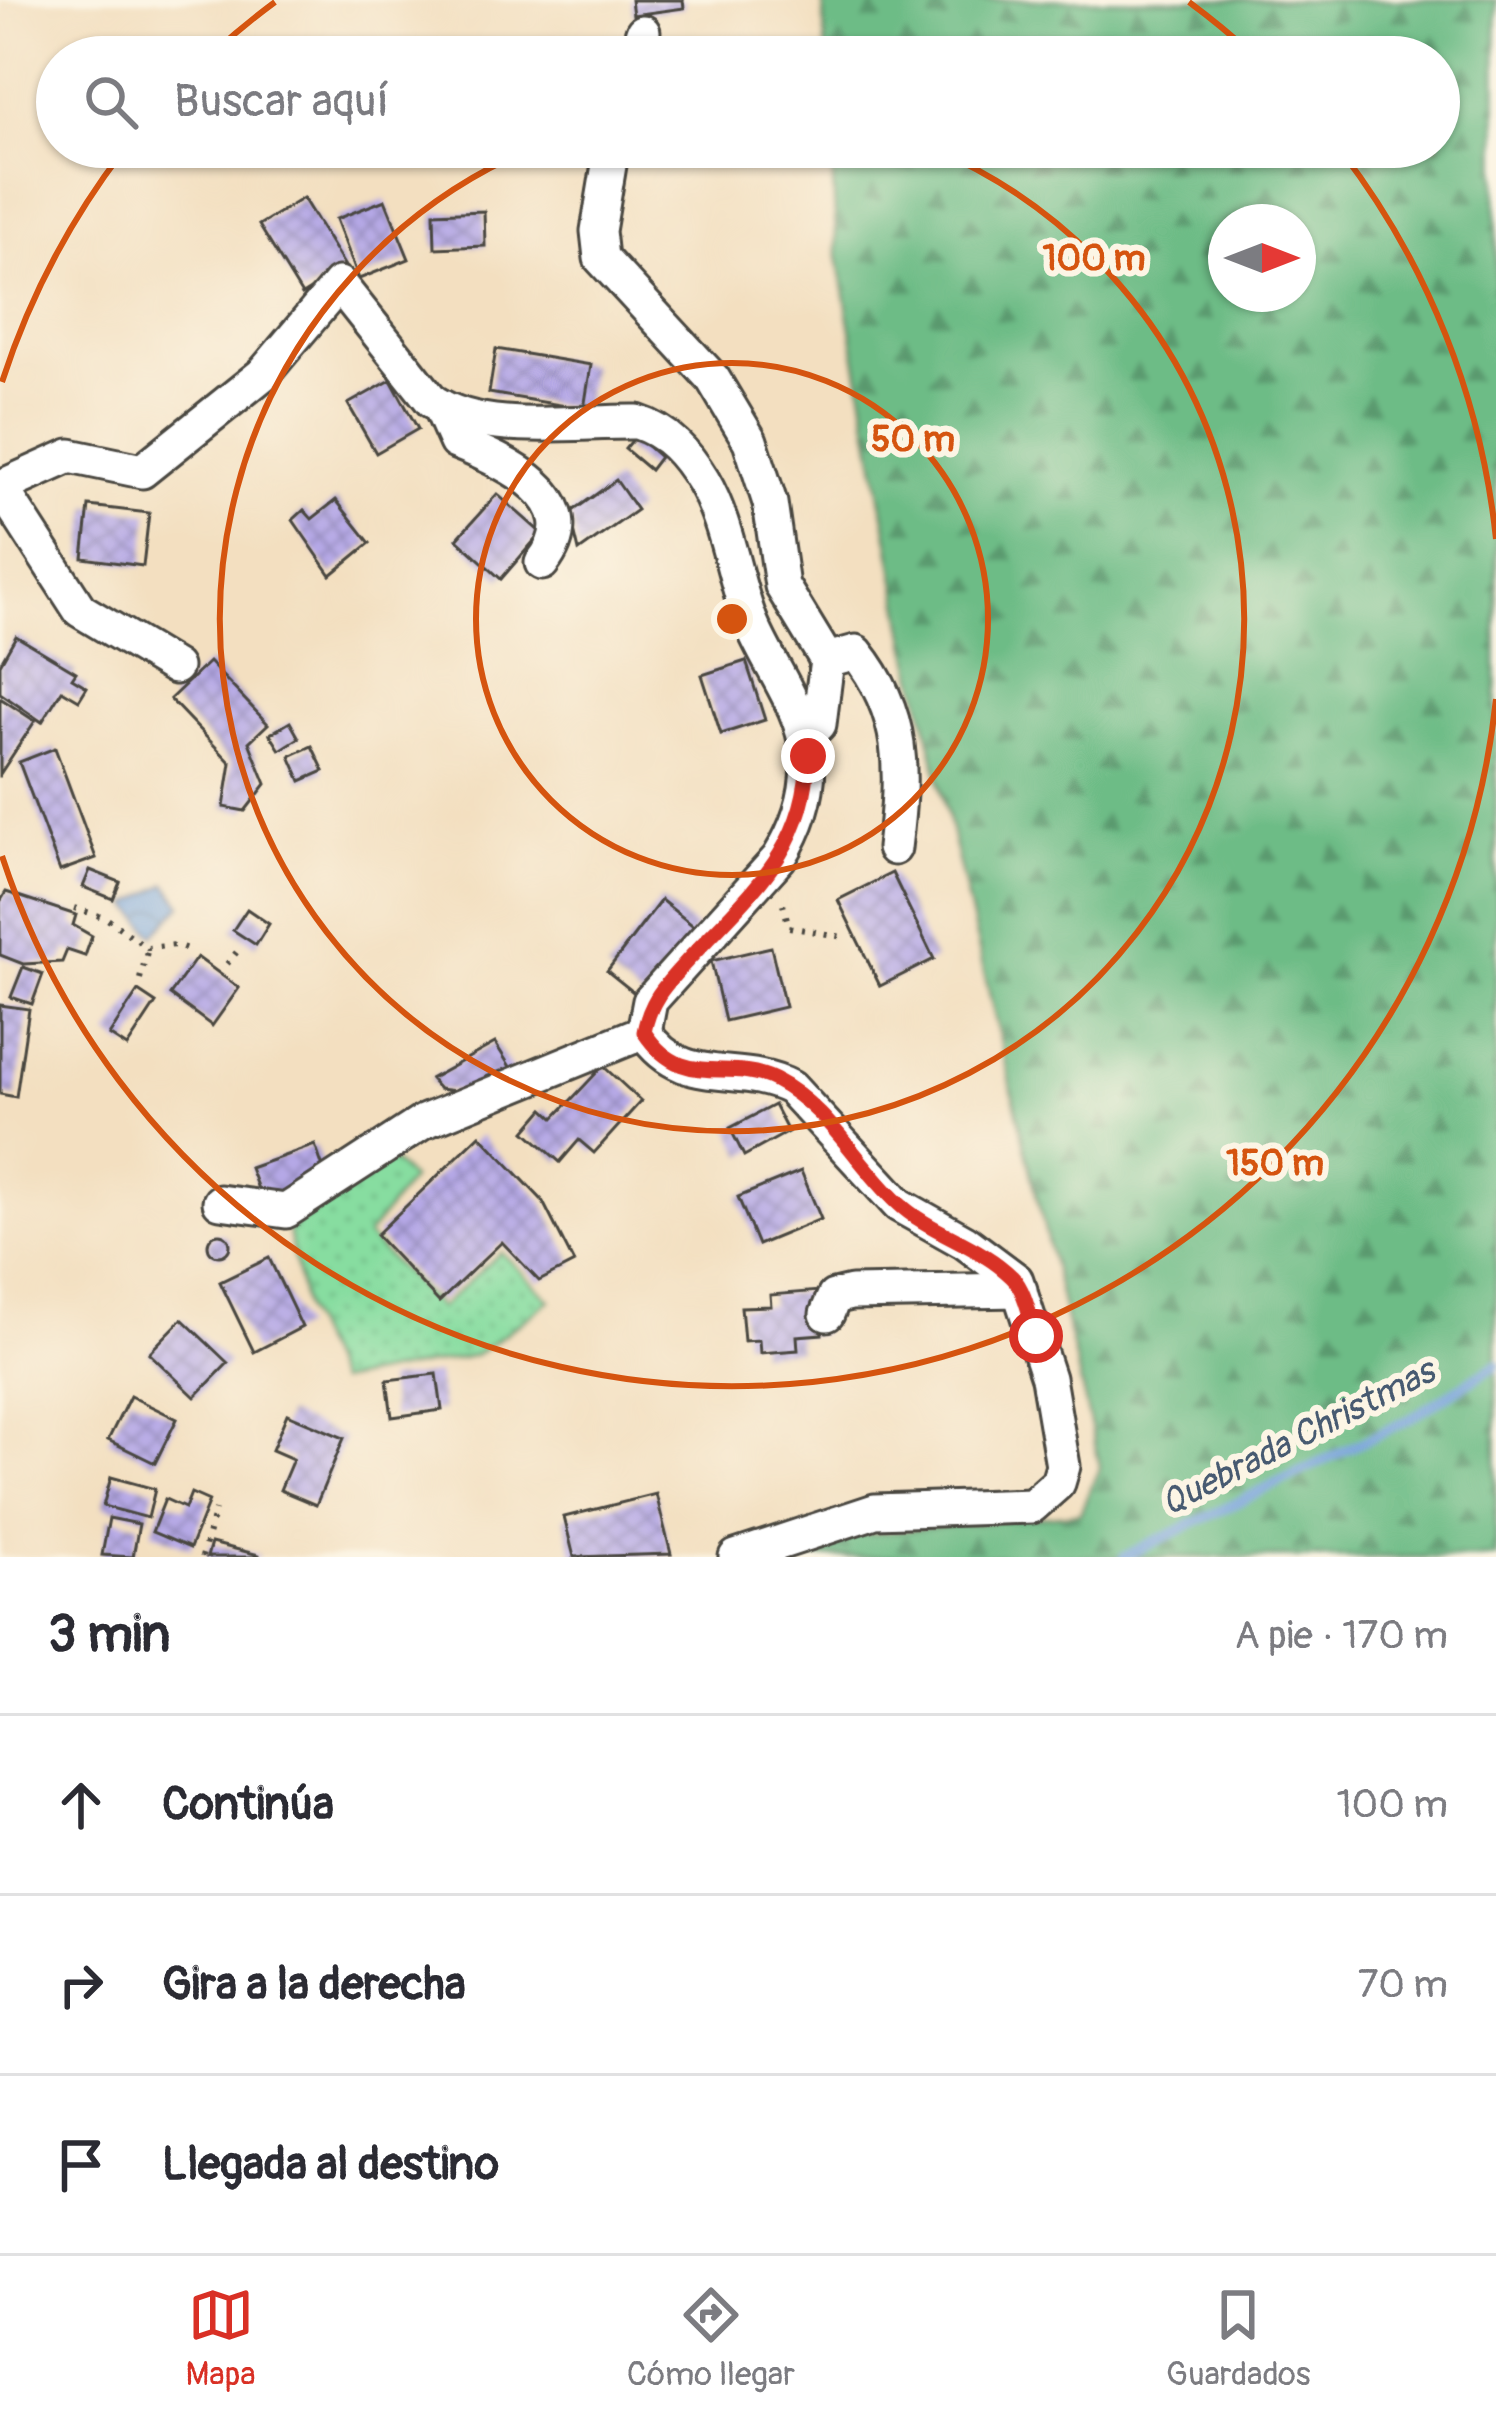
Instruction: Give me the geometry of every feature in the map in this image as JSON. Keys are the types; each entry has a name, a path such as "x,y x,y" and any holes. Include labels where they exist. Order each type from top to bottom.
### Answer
{"street":[{"path":"608,168 598,231 601,258 713,379 750,441 770,503 782,586 827,659 819,724 805,738"},
{"path":"176,667 80,610 1,486 70,456 142,471 262,374 339,284 440,406 456,442 504,461 538,484 552,504 557,527 552,549 542,563"},
{"path":"440,406 470,421 637,422 672,440 711,497 753,626 805,738 807,785 794,833 761,884 650,1001 644,1032"},
{"path":"827,659 856,652 894,713 904,769 894,848"},
{"path":"220,1202 286,1211 423,1122 644,1032"},
{"path":"644,1032 662,1053 696,1072 767,1076 790,1088 898,1205 965,1242 1016,1280 1048,1378 1063,1466 1047,1496 1032,1506 875,1511 736,1557"},
{"path":"827,1314 834,1297 851,1293 1020,1290"}],"path":[{"path":"740,903 782,900 789,927 843,937"},
{"path":"74,908 106,918 148,948 193,951"},
{"path":"140,980 148,948"},
{"path":"227,964 240,948"},
{"path":"202,1557 214,1510"}],"green space":[{"path":"823,0 1496,0 1496,1557 791,1557 841,1537 1080,1513 1100,1466 908,647 837,251 832,168 1460,168 1460,36 825,36"},
{"path":"388,1158 411,1179 367,1236 439,1308 501,1252 550,1300 476,1355 337,1382 305,1311 288,1230"}],"water":[{"path":"167,884 182,905 154,935 129,905"}],"building":[{"path":"631,0 683,0 684,8 633,15"},
{"path":"303,198 346,268 302,295 259,225"},
{"path":"385,200 409,259 359,279 336,219"},
{"path":"484,211 485,246 435,248 434,213"},
{"path":"496,349 591,365 584,409 489,393"},
{"path":"391,380 418,429 376,453 348,404"},
{"path":"636,436 660,457 650,470 625,449"},
{"path":"616,480 637,510 579,551 570,513"},
{"path":"497,494 541,533 501,579 457,539"},
{"path":"336,500 370,543 331,575 293,520 304,510 312,519"},
{"path":"89,506 149,513 143,566 83,558"},
{"path":"16,636 76,672 72,678 87,687 79,700 62,690 42,722 0,693 0,664"},
{"path":"746,661 765,720 721,734 702,675"},
{"path":"209,662 268,724 249,742 266,784 245,811 224,807 231,763 170,699"},
{"path":"0,698 35,721 0,774"},
{"path":"290,722 299,738 280,750 270,734"},
{"path":"312,746 324,771 301,781 290,756"},
{"path":"55,748 96,858 60,871 19,762"},
{"path":"90,870 120,882 113,899 83,887"},
{"path":"892,873 934,959 880,986 838,900"},
{"path":"6,892 76,915 73,925 92,936 85,956 67,950 62,962 23,964 0,955 0,902"},
{"path":"661,900 696,928 642,999 607,971"},
{"path":"247,909 269,924 256,945 233,930"},
{"path":"771,947 785,1007 725,1021 711,961"},
{"path":"197,957 239,988 212,1026 170,995"},
{"path":"23,967 43,974 32,1004 11,997"},
{"path":"138,991 156,1003 127,1047 109,1035"},
{"path":"0,1005 29,1009 16,1097 0,1094"},
{"path":"495,1043 514,1073 473,1093 439,1089 430,1079"},
{"path":"603,1066 641,1101 594,1153 579,1140 560,1162 525,1131 544,1109 554,1118"},
{"path":"774,1105 788,1132 744,1156 730,1128"},
{"path":"480,1135 542,1200 574,1263 539,1281 502,1242 439,1302 376,1235"},
{"path":"315,1145 327,1179 263,1202 250,1168"},
{"path":"801,1171 821,1219 758,1245 738,1197"},
{"path":"219,1234 230,1245 219,1256 208,1245"},
{"path":"269,1258 302,1327 254,1352 220,1282"},
{"path":"819,1291 822,1334 797,1336 798,1350 760,1353 759,1340 744,1341 741,1307 771,1306 770,1295"},
{"path":"182,1319 228,1363 195,1397 149,1353"},
{"path":"437,1374 442,1410 392,1417 387,1380"},
{"path":"130,1396 177,1419 155,1463 108,1440"},
{"path":"287,1414 344,1438 316,1505 280,1490 293,1459 272,1450"},
{"path":"111,1477 155,1489 148,1518 103,1506"},
{"path":"191,1493 209,1501 190,1548 152,1532 165,1499 185,1508"},
{"path":"656,1494 671,1554 574,1557 564,1517"},
{"path":"109,1518 139,1524 133,1557 102,1555"},
{"path":"211,1543 259,1555 259,1557 207,1557"}],"waterway":[{"name":"Quebrada Christmas","path":"1124,1557 1408,1420 1496,1365"}],"route":[{"path":"808,756 807,785 794,833 761,884 650,1001 644,1032 662,1053 696,1072 767,1076 810,1103 898,1205 965,1242 1016,1280 1036,1336"}]}
